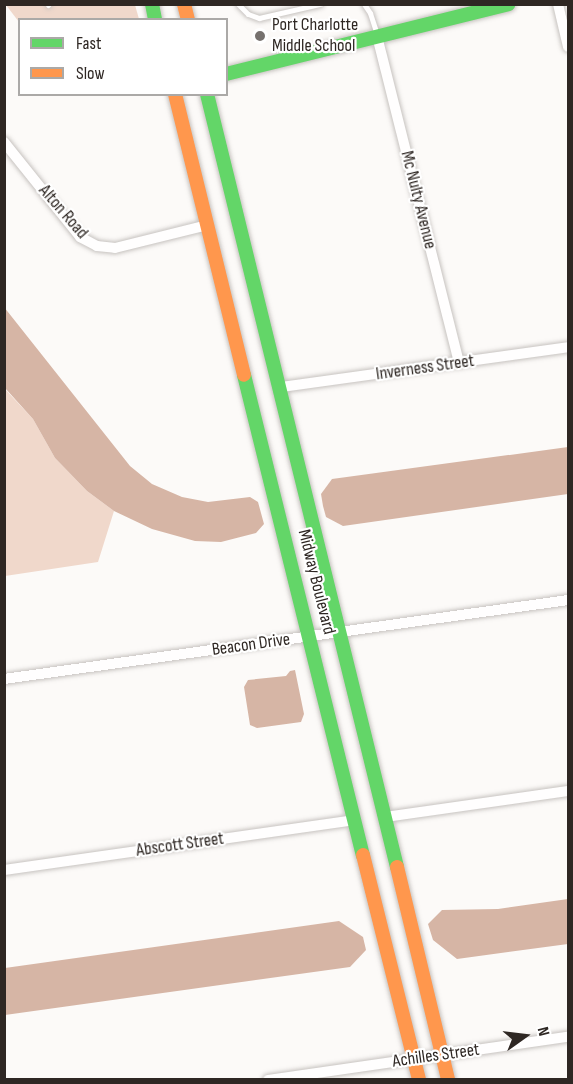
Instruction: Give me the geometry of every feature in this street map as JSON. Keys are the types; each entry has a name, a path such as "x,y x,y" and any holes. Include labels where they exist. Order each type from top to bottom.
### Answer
{"street":[{"path":"228,73 508,4"},
{"path":"558,4 568,46"},
{"name":"Mc Nulty Avenue","path":"377,36 459,363"},
{"name":"Midway Boulevard","path":"176,96 311,636 419,1080"},
{"name":"Midway Boulevard","path":"208,96 281,387 448,1080"},
{"name":"Alton Road","path":"4,142 80,237 96,246 116,248 208,225"},
{"name":"Inverness Street","path":"281,387 568,347"},
{"name":"Beacon Drive","path":"4,679 568,600"},
{"path":"385,817 568,791"},
{"name":"Abscott Street","path":"4,870 355,820"},
{"name":"Achilles Street","path":"268,1080 568,1037"}],"lane":[{"path":"238,4 248,14 259,18 320,4"},
{"path":"364,4 370,13 377,36"}],"shaded area":[{"path":"6,5 135,5 139,18 18,18 18,21"},
{"path":"4,307 130,466 152,484 182,497 208,502 250,497 258,502 264,524 256,533 221,542 195,541 152,529 114,511 87,491 55,458 33,419 5,388"},
{"path":"4,388 33,419 55,458 87,491 114,511 98,562 5,576"},
{"path":"568,447 568,494 343,526 326,517 323,506 321,494 332,479"},
{"path":"295,670 304,714 301,722 257,728 250,725 244,687 248,680 286,676 290,671"},
{"path":"568,899 568,944 457,959 433,940 428,924 442,910 498,909"},
{"path":"339,921 363,937 366,950 350,967 5,1015 5,968"}],"traffic: fast":[{"path":"152,4 155,18"},
{"path":"228,74 508,4"},
{"path":"207,96 397,867"},
{"path":"244,375 363,855"}],"traffic: slow":[{"path":"184,4 188,18"},
{"path":"175,96 244,375"},
{"path":"363,855 419,1080"},
{"path":"397,867 448,1080"}],"place":[{"name":"Port Charlotte Middle School","path":"260,36"}]}
